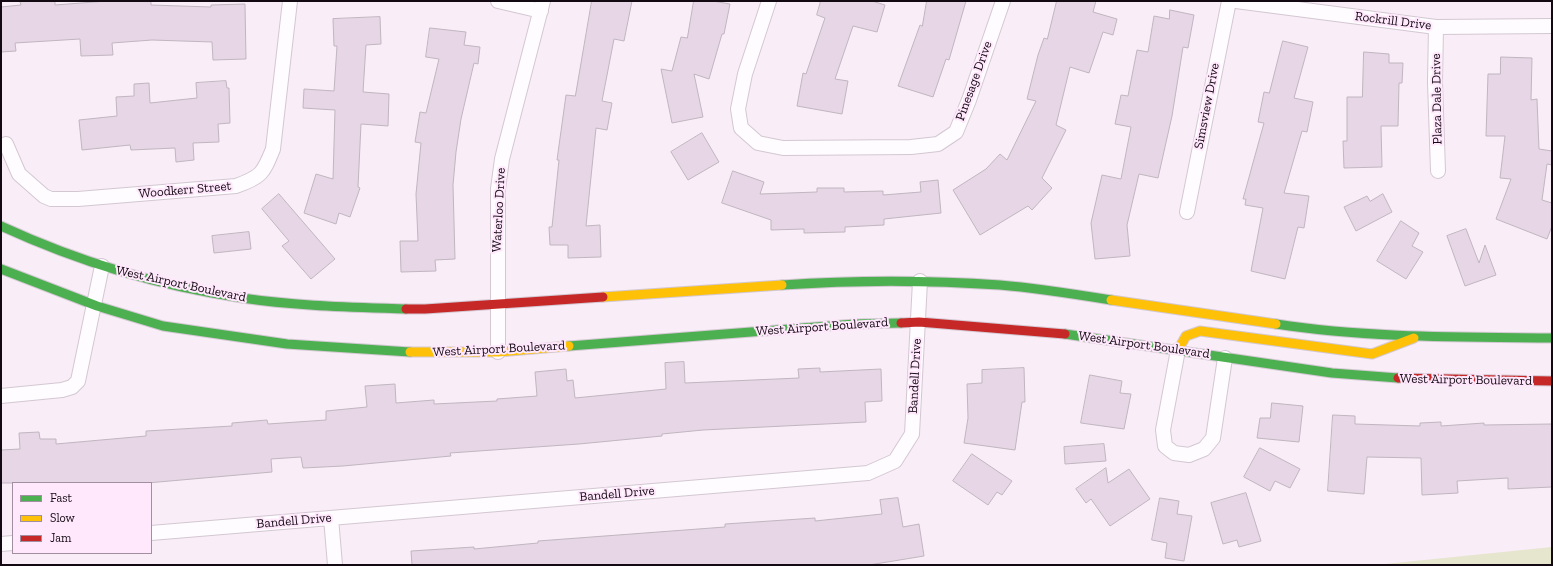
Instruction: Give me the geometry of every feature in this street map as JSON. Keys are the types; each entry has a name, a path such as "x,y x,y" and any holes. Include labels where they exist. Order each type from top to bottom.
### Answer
{"main road":[{"name":"West Airport Boulevard","path":"1,226 25,237 102,266 145,278 250,299 337,307 425,309 497,306 837,281 920,281 1001,285 1060,292 1314,330 1422,336 1552,338"},
{"name":"West Airport Boulevard","path":"1,269 94,304 155,324 260,342 355,351 443,353 498,352 855,324 918,322 1034,330 1332,373 1419,380 1552,381"},
{"path":"1178,350 1186,336 1200,331 1372,354 1422,336"}],"street":[{"name":"Woodkerr Street","path":"6,144 19,174 44,196 51,199 78,199 236,186 256,179 266,167 273,149 290,1"},
{"path":"498,1 542,6"},
{"name":"Pinesage Drive","path":"769,1 744,74 738,109 741,128 758,143 783,148 912,147 938,144 956,132 969,100 1003,1"},
{"name":"Simsview Drive","path":"1187,212 1228,1"},
{"name":"Rockrill Drive","path":"1236,1 1436,27 1552,26"},
{"name":"Waterloo Drive","path":"498,352 498,189 502,159 542,6"},
{"name":"Plaza Dale Drive","path":"1436,27 1435,82 1438,171"},
{"name":"West Airport Boulevard","path":"1,396 62,390 72,387 78,381 102,266"},
{"name":"Bandell Drive","path":"152,532 868,473 896,461 912,434 920,281"},
{"path":"1178,350 1164,430 1165,446 1174,453 1189,455 1204,449 1213,438 1225,358"},
{"path":"331,518 335,565"},
{"path":"1,544 12,543"}],"green space":[{"path":"1552,547 1552,565 1375,565"}],"building":[{"path":"55,1 55,5 107,1 151,1 151,5 211,7 211,5 245,4 246,59 213,60 212,42 152,40 112,43 113,55 81,56 80,39 15,43 16,51 1,52 1,7 21,5 20,2"},
{"path":"592,1 632,1 624,41 614,39 602,101 612,103 607,130 596,128 586,226 600,225 601,257 568,258 568,245 550,245 549,227 552,227 559,160 557,160 566,95 575,96"},
{"path":"694,1 713,1 730,4 724,34 722,34 709,79 694,74 703,117 672,123 661,69 672,71 681,37 687,38"},
{"path":"821,1 872,1 885,5 877,32 853,26 835,79 848,81 842,114 797,106 803,73 806,74 825,18 817,15"},
{"path":"927,1 966,1 949,60 946,59 933,97 898,86 920,25 922,26"},
{"path":"1057,1 1096,1 1093,12 1117,19 1113,35 1103,32 1089,73 1070,67 1056,125 1066,130 1042,178 1052,188 1032,210 1028,206 980,235 953,190 986,169 1000,154 1007,160 1036,101 1027,99 1038,55 1044,38 1047,39"},
{"path":"1170,10 1194,15 1188,48 1183,47 1172,116 1158,178 1139,174 1127,225 1130,256 1095,259 1091,223 1102,175 1121,179 1131,127 1115,124 1121,95 1128,96 1137,50 1148,52 1154,16 1169,19"},
{"path":"380,17 381,44 366,45 363,92 389,94 388,126 361,124 358,187 360,188 350,217 339,213 336,224 304,213 316,174 333,179 335,110 303,108 304,89 334,91 337,46 334,46 333,19"},
{"path":"430,28 466,32 464,45 480,47 478,64 474,63 461,119 456,152 453,185 455,259 435,260 436,271 401,272 400,241 418,241 416,194 421,143 415,142 420,112 426,113 439,59 426,57"},
{"path":"1283,41 1308,47 1294,98 1313,102 1307,132 1302,131 1284,193 1309,196 1304,228 1298,227 1285,279 1251,271 1263,208 1245,205 1246,199 1243,199 1264,123 1258,122 1264,92 1269,93"},
{"path":"1364,52 1389,54 1389,63 1403,63 1402,83 1399,83 1398,126 1381,126 1382,167 1344,168 1343,141 1347,141 1347,97 1362,97"},
{"path":"1501,57 1532,58 1531,100 1537,99 1539,149 1552,151 1552,165 1547,164 1542,200 1552,203 1552,226 1547,239 1496,219 1511,179 1500,178 1505,136 1486,136 1488,74 1500,74"},
{"path":"226,81 227,88 229,88 230,123 218,124 219,142 193,143 194,160 176,162 175,148 131,150 130,145 82,150 79,120 117,116 116,97 134,96 134,84 149,83 150,103 197,98 196,83"},
{"path":"702,133 719,162 688,180 671,152"},
{"path":"733,171 764,182 760,194 817,192 817,188 844,188 844,192 883,191 883,195 921,192 920,182 938,180 941,213 884,219 884,225 845,227 845,232 804,233 804,229 771,230 771,220 722,203"},
{"path":"279,194 335,259 311,279 282,246 289,241 262,209"},
{"path":"1383,194 1392,212 1356,231 1344,207 1367,196 1370,201"},
{"path":"1401,221 1419,233 1412,246 1423,252 1406,279 1377,261"},
{"path":"1466,229 1479,263 1485,245 1496,275 1465,286 1447,236"},
{"path":"249,232 251,249 214,253 212,236"},
{"path":"684,362 685,383 799,378 798,369 820,368 820,372 881,369 882,401 865,402 866,422 703,430 662,434 662,436 579,444 450,453 451,456 343,466 303,468 301,457 271,459 272,472 152,483 1,483 1,450 20,449 19,433 39,432 40,439 56,439 56,444 146,436 146,431 232,426 232,423 267,420 268,424 326,420 326,411 367,407 365,386 395,384 396,403 434,400 434,404 497,401 497,399 537,396 535,372 566,369 567,381 573,380 575,398 666,389 665,363"},
{"path":"1024,368 1025,402 1022,402 1015,450 964,443 968,418 967,384 982,383 982,370"},
{"path":"1090,375 1122,381 1120,393 1131,394 1124,429 1081,423"},
{"path":"1272,403 1303,406 1299,442 1257,438 1260,418 1270,418"},
{"path":"1333,415 1355,416 1355,424 1420,426 1420,423 1441,422 1441,426 1484,423 1484,425 1552,424 1552,487 1508,489 1508,478 1457,481 1458,493 1422,495 1421,458 1367,457 1364,494 1328,491"},
{"path":"1104,444 1106,461 1065,464 1064,447"},
{"path":"1260,448 1300,469 1290,488 1275,481 1270,491 1244,477"},
{"path":"972,454 1012,481 1002,495 997,492 988,505 953,481"},
{"path":"1106,468 1108,483 1129,469 1150,499 1110,526 1091,499 1086,503 1076,489"},
{"path":"1246,493 1261,541 1239,547 1237,540 1223,544 1211,503"},
{"path":"898,498 903,527 919,524 924,556 869,565 412,565 411,551 474,547 474,549 538,543 538,541 725,527 725,524 815,518 815,521 882,514 880,500"},
{"path":"1160,498 1179,501 1177,514 1192,516 1184,561 1165,558 1167,543 1152,540"}],"traffic: fast":[{"path":"1,226 30,239 89,261 119,271 180,287 242,298 283,303 406,309"},
{"path":"1,269 97,306 163,326 287,344 410,352"},
{"path":"782,285 891,281 973,283 1069,293 1111,300"},
{"path":"569,346 855,324 901,323"},
{"path":"1276,324 1310,329 1414,336 1552,338"},
{"path":"1065,334 1332,373 1398,378"}],"traffic: slow":[{"path":"603,297 782,285"},
{"path":"1111,300 1276,324"},
{"path":"1178,350 1186,336 1200,331 1372,354 1414,338"},
{"path":"410,352 498,352 569,346"}],"traffic: jam":[{"path":"406,309 603,297"},
{"path":"901,323 919,322 1065,334"},
{"path":"1398,378 1552,381"}]}
